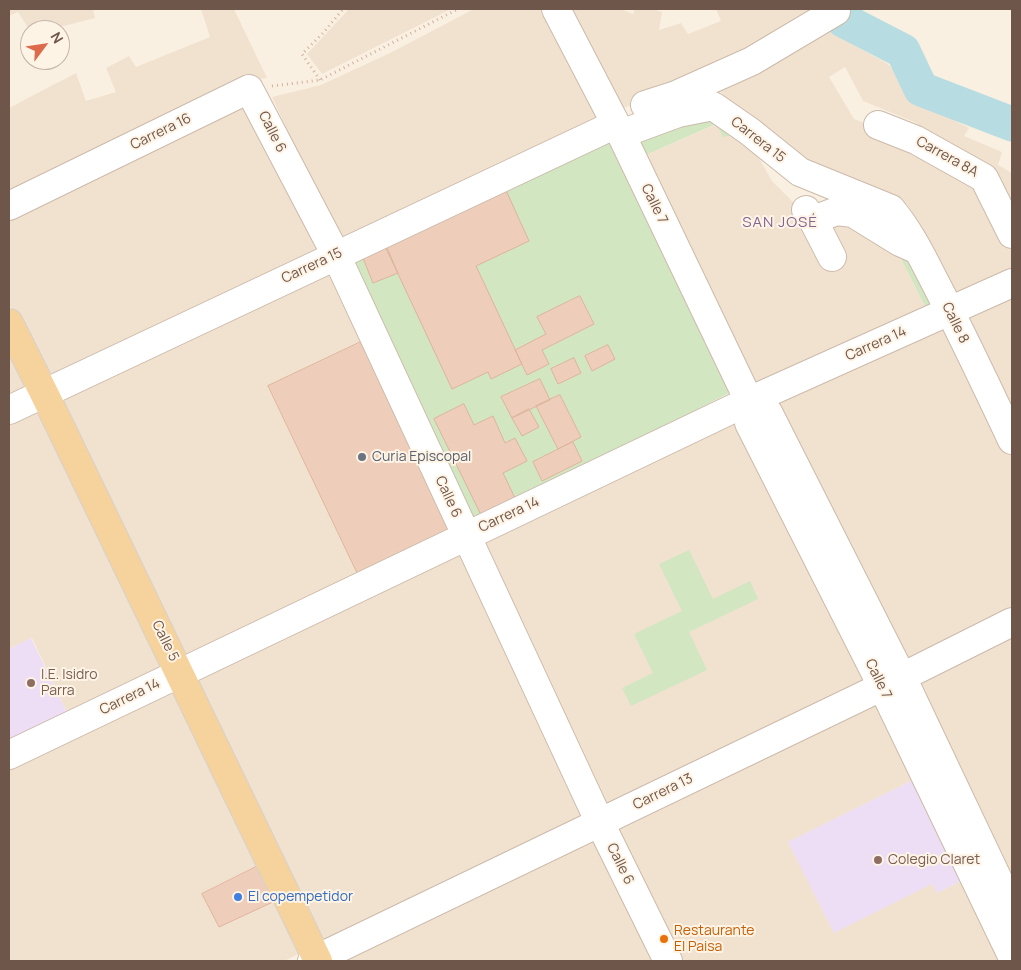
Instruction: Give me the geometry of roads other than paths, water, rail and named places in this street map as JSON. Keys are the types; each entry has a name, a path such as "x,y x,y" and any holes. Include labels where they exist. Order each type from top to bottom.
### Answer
{"main road":[{"name":"Calle 5","path":"9,323 180,673 316,960"}],"street":[{"name":"Calle 7","path":"556,9 616,125 749,401 750,423 892,681 1012,909"},
{"path":"616,125 676,95 752,61 836,11"},
{"name":"Carrera 16","path":"9,206 249,89"},
{"name":"Calle 6","path":"249,89 336,255 600,823 668,961"},
{"name":"Carrera 15","path":"9,410 616,125 713,106 749,131 800,172 892,209"},
{"name":"Carrera 8A","path":"878,125 916,140 984,178 1012,234"},
{"name":"Calle 8","path":"892,209 918,250 950,311 1012,440"},
{"path":"832,257 810,215 837,211 853,213 900,242 918,250"},
{"name":"Carrera 14","path":"9,755 749,401 1012,283"},
{"name":"Carrera 13","path":"316,960 1012,622"},
{"name":"Calle 7","path":"892,681 1012,956"}],"waterway":[{"path":"834,9 843,20 903,51 921,89 1012,124"}],"place":[{"name":"Curia Episcopal","path":"362,457"},
{"name":"I.E. Isidro Parra","path":"31,683"},
{"name":"Colegio Claret","path":"878,860"},
{"name":"El copempetidor","path":"238,897"},
{"name":"Restaurante El Paisa","path":"664,939"}],"district":[{"name":"SAN JOSÉ","path":"780,223"}]}
